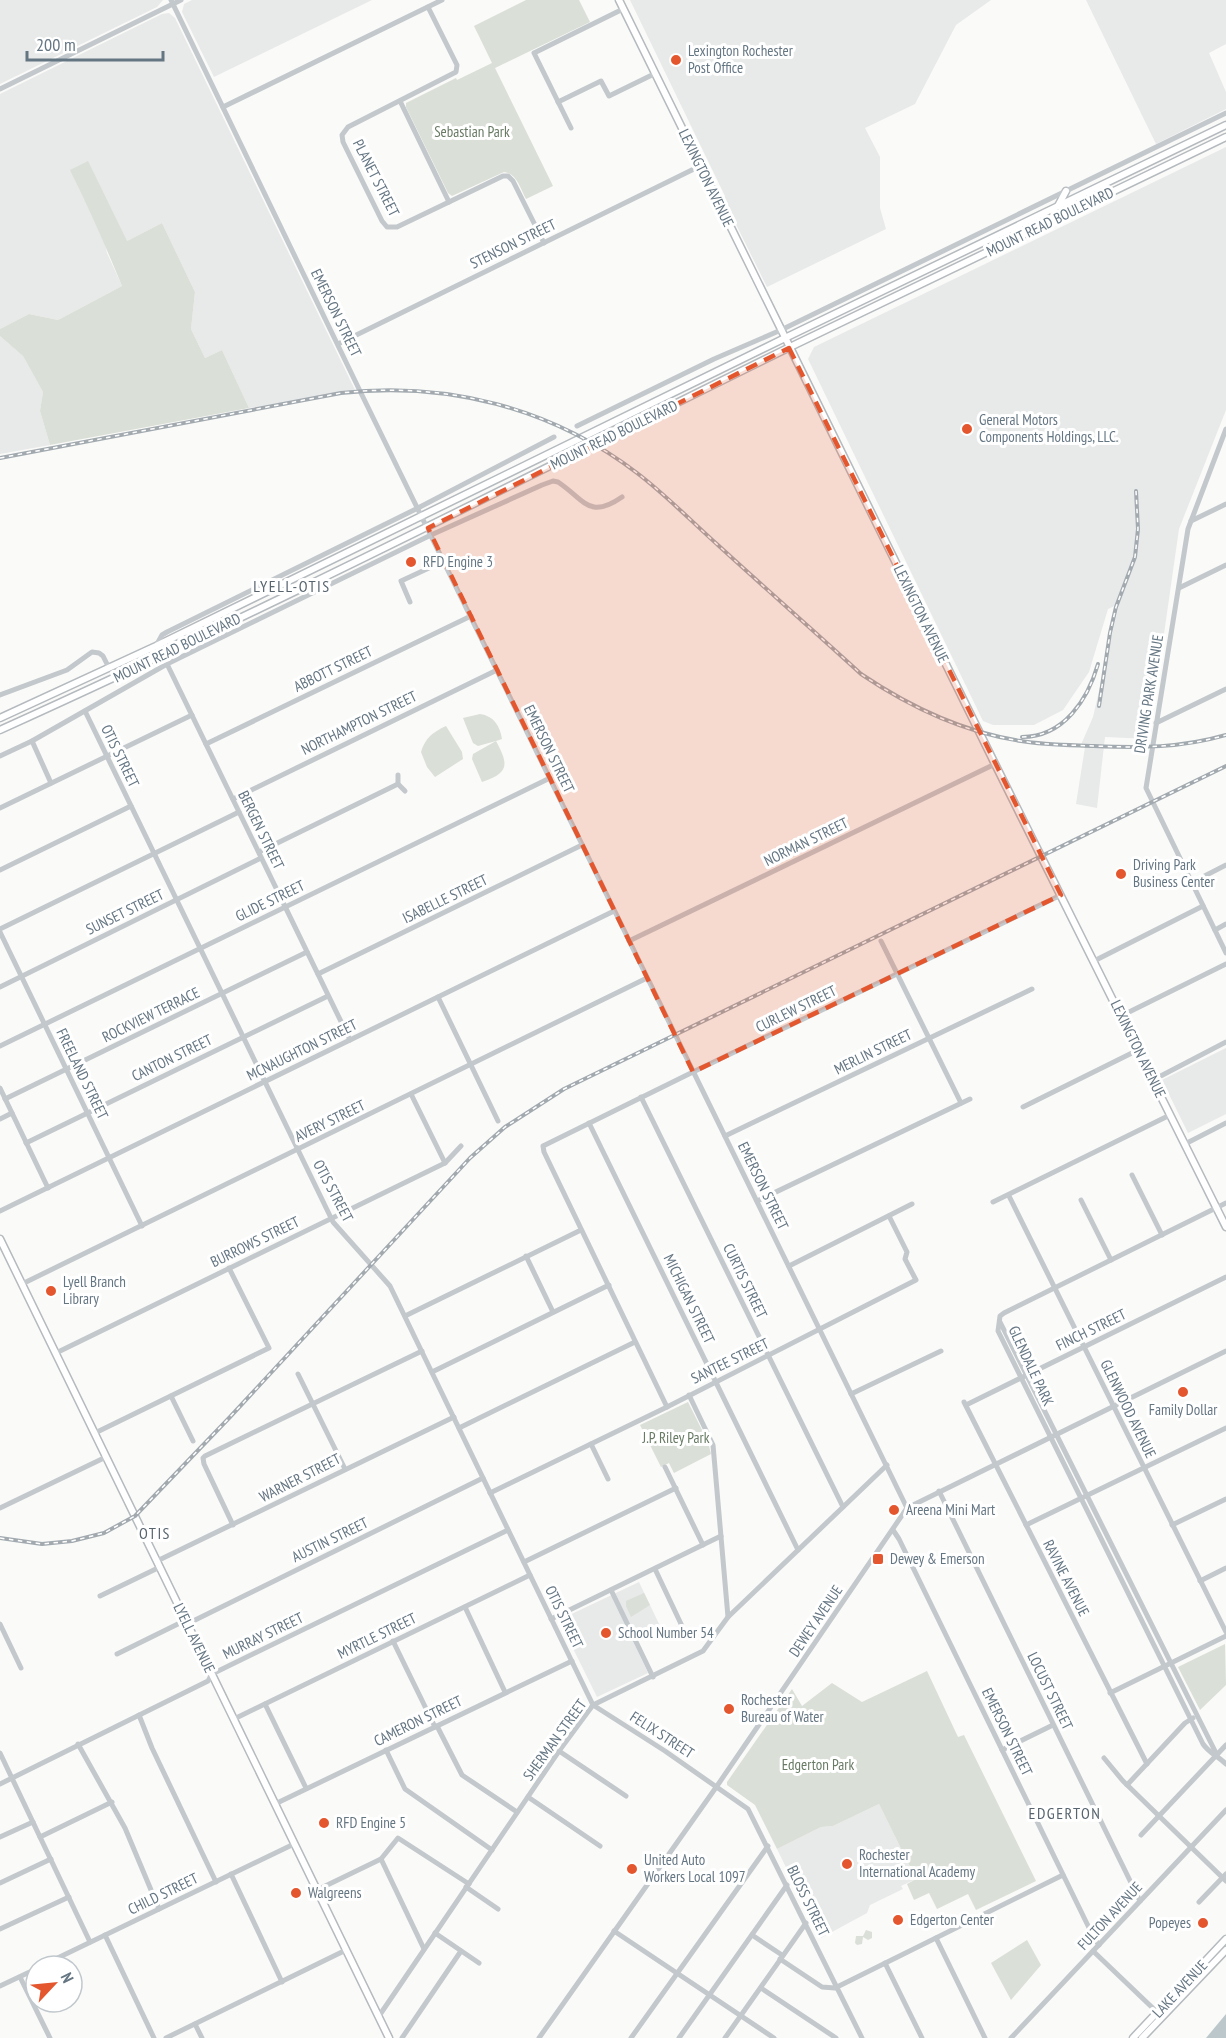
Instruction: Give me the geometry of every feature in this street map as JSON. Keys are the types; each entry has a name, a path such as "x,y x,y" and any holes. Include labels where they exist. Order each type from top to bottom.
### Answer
{"main road":[{"name":"LEXINGTON AVENUE","path":"619,0 994,764 1226,1227"},
{"name":"MOUNT READ BOULEVARD","path":"0,718 109,669 1226,125"},
{"name":"MOUNT READ BOULEVARD","path":"0,730 96,687 428,528 789,348 1226,137"},
{"path":"1058,206 1066,191"},
{"path":"96,687 107,675 109,669 132,670"},
{"name":"LYELL AVENUE","path":"0,1239 389,2038"},
{"name":"LAKE AVENUE","path":"1142,2038 1226,1939"},
{"name":"LAKE AVENUE","path":"1133,2038 1160,2015 1226,1950"}],"street":[{"path":"0,89 172,2 181,0"},
{"path":"223,107 442,0"},
{"name":"EMERSON STREET","path":"172,2 549,778 908,1508"},
{"name":"PLANET STREET","path":"428,7 457,65 454,75 348,127 342,135 343,142 387,227 393,228 503,176 510,177 544,243"},
{"path":"571,128 534,53 623,9"},
{"path":"558,102 601,81 609,96 654,74"},
{"path":"400,101 449,202"},
{"name":"MOUNT READ BOULEVARD","path":"577,426 736,349 781,330 1226,113"},
{"name":"STENSON STREET","path":"338,344 700,166"},
{"path":"732,364 736,349"},
{"name":"DRIVING PARK AVENUE","path":"1226,429 1186,539 1147,792 1226,953"},
{"name":"MOUNT READ BOULEVARD","path":"156,646 162,635 167,632 418,508 554,437"},
{"name":"MOUNT READ BOULEVARD","path":"0,756 32,741 167,664 431,535 548,482 558,482 592,507 603,508 622,497"},
{"path":"1191,521 1226,504"},
{"path":"410,603 400,581 444,561"},
{"path":"1179,588 1226,566"},
{"name":"ABBOTT STREET","path":"206,744 471,616"},
{"path":"0,695 62,672 92,652 103,656 109,669"},
{"name":"BERGEN STREET","path":"167,664 350,1040"},
{"name":"NORTHAMPTON STREET","path":"233,799 497,670"},
{"path":"1156,723 1226,689"},
{"name":"OTIS STREET","path":"84,711 331,1218 336,1227 386,1280 593,1705"},
{"path":"0,808 192,715"},
{"path":"32,741 51,783"},
{"name":"NORMAN STREET","path":"629,941 994,764"},
{"path":"398,775 398,784 405,791"},
{"name":"GLIDE STREET","path":"0,1046 549,778"},
{"name":"SUNSET STREET","path":"0,987 177,900 398,784"},
{"path":"0,870 131,806"},
{"path":"0,931 239,812"},
{"name":"ISABELLE STREET","path":"318,974 582,845"},
{"path":"1191,883 1226,865"},
{"name":"CURLEW STREET","path":"581,1230 543,1146 1061,896"},
{"path":"1094,961 1203,906"},
{"name":"MCNAUGHTON STREET","path":"0,1211 614,911"},
{"path":"1215,930 1226,924"},
{"name":"FREELAND STREET","path":"0,931 142,1226"},
{"path":"881,942 961,1103"},
{"name":"ROCKVIEW TERRACE","path":"5,1099 307,952"},
{"path":"1121,1016 1226,964"},
{"name":"AVERY STREET","path":"22,1284 647,978"},
{"name":"MERLIN STREET","path":"725,1136 1032,989"},
{"name":"CANTON STREET","path":"26,1143 328,996"},
{"path":"438,997 498,1121"},
{"path":"1153,1080 1226,1042"},
{"path":"1023,1107 1138,1050"},
{"path":"0,1088 48,1188"},
{"path":"411,1094 445,1163"},
{"name":"CURTIS STREET","path":"641,1097 843,1507"},
{"path":"757,1201 970,1099"},
{"path":"0,1119 12,1113"},
{"path":"993,1202 1170,1115"},
{"name":"MICHIGAN STREET","path":"589,1123 798,1550"},
{"path":"1185,1144 1226,1123"},
{"name":"BURROWS STREET","path":"56,1353 445,1163 461,1146"},
{"path":"1132,1175 1162,1235"},
{"name":"GLENWOOD AVENUE","path":"1009,1196 1226,1634"},
{"path":"1081,1200 1111,1260"},
{"path":"1054,1288 1226,1203"},
{"path":"789,1266 912,1204"},
{"name":"SANTEE STREET","path":"490,1493 667,1407 916,1280 905,1258 907,1252 889,1216"},
{"path":"405,1316 581,1230 667,1407"},
{"path":"526,1256 553,1312"},
{"path":"94,1433 268,1348 229,1268"},
{"name":"FINCH STREET","path":"965,1403 1226,1277"},
{"path":"432,1372 609,1286"},
{"name":"GLENDALE PARK","path":"1054,1288 1004,1313 998,1332 1024,1376 1194,1717 1206,1748 1226,1764"},
{"path":"459,1428 635,1341"},
{"path":"851,1394 941,1350"},
{"path":"233,1525 204,1464 204,1457 422,1351"},
{"name":"DEWEY AVENUE","path":"542,2037 908,1508 1226,1351"},
{"path":"298,1374 345,1469"},
{"path":"689,1395 713,1445 728,1617"},
{"path":"171,1396 193,1441"},
{"name":"RAVINE AVENUE","path":"965,1403 1147,1764"},
{"name":"WARNER STREET","path":"100,1596 233,1525 454,1417"},
{"path":"1026,1525 1226,1428"},
{"path":"591,1444 608,1479"},
{"path":"0,1508 106,1457"},
{"name":"SHERMAN STREET","path":"379,2016 593,1705 703,1652 728,1617 887,1465"},
{"path":"665,1467 703,1545"},
{"name":"AUSTIN STREET","path":"117,1654 483,1478"},
{"path":"524,1562 676,1488"},
{"name":"LOCUST STREET","path":"939,1491 1140,1901"},
{"path":"1172,1525 1226,1499"},
{"name":"MURRAY STREET","path":"0,1784 208,1681 212,1674 508,1530"},
{"name":"EMERSON STREET","path":"892,1530 899,1539 1099,1945"},
{"path":"551,1618 721,1536"},
{"path":"1200,1581 1226,1568"},
{"path":"655,1569 682,1626"},
{"name":"MYRTLE STREET","path":"234,1719 530,1575"},
{"path":"611,1590 653,1677"},
{"path":"465,1607 505,1692"},
{"path":"0,1624 21,1668"},
{"path":"1110,1693 1226,1634"},
{"path":"393,1641 462,1775 518,1812"},
{"name":"CAMERON STREET","path":"275,1804 572,1661"},
{"path":"265,1704 306,1788"},
{"name":"FELIX STREET","path":"593,1705 717,1786"},
{"path":"139,1715 152,1748 216,1882"},
{"path":"1127,1785 1194,1717"},
{"path":"1002,1750 1053,1725"},
{"path":"78,1744 125,1828 159,1909"},
{"path":"1141,1835 1226,1745"},
{"path":"386,1750 408,1792 492,1850"},
{"path":"560,1751 626,1796"},
{"path":"0,1753 90,1942"},
{"path":"1104,1758 1127,1785 1225,1878 1199,1902"},
{"name":"BLOSS STREET","path":"717,1786 748,1809 862,2038"},
{"path":"528,1797 600,1846"},
{"path":"40,1837 112,1802"},
{"name":"FULTON AVENUE","path":"1011,2038 1226,1810"},
{"path":"0,1837 33,1822"},
{"path":"317,1890 381,1859 395,1840 400,1838 498,1909"},
{"name":"CHILD STREET","path":"66,1954 294,1844"},
{"path":"632,2038 768,1846"},
{"path":"0,1883 51,1859"},
{"path":"381,1859 424,1949"},
{"path":"231,1874 282,1982"},
{"path":"752,1935 822,1987 830,1989 1063,1875"},
{"path":"679,2038 787,1885"},
{"path":"0,1929 69,1897"},
{"path":"725,2038 806,1923"},
{"path":"614,1931 774,2038"},
{"path":"435,1933 479,1963"},
{"path":"105,1935 154,2038"},
{"path":"936,1938 984,2038"},
{"path":"166,2038 346,1950"},
{"path":"402,2038 461,1951"},
{"path":"1093,1951 1160,2015"},
{"path":"885,1963 922,2038"},
{"path":"0,1986 24,1975"},
{"path":"20,1977 50,2038"},
{"path":"760,1988 836,2038"},
{"path":"195,2024 202,2038"}],"highlighted area":[{"path":"789,348 1061,895 693,1072 428,528"}],"shaded area":[{"path":"0,0 163,0 157,7 0,84"},
{"path":"192,0 372,0 214,77 182,12 184,4"},
{"path":"630,0 991,0 956,25 915,104 865,128 880,157 880,208 886,229 767,287"},
{"path":"1086,0 1226,0 1226,44 1209,53 1226,92 1226,109 1156,144"},
{"path":"169,13 175,18 355,390 249,408 222,350 205,358 191,329 195,292 162,223 127,241 104,239 107,253 122,286 58,320 29,314 0,329 0,94 162,14"},
{"path":"1226,147 1226,410 1179,529 1149,739 1105,737 1097,808 1076,804 1085,747 1080,747 1093,717 1119,604 1108,609 1089,672 1063,710 1034,725 993,725 983,721 808,359 814,347"},
{"path":"0,336 23,356 43,392 40,411 50,445 0,454"},
{"path":"1226,1048 1226,1114 1188,1133 1162,1080"},
{"name":"School Number 54","path":"639,1582 660,1626 633,1641 648,1673 597,1697 559,1620"},
{"name":"Rochester International Academy","path":"879,1804 916,1879 901,1886 903,1889 870,1905 867,1913 821,1938 777,1849 821,1827 833,1826"},
{"path":"1226,2014 1226,2038 1206,2038"}],"green space":[{"name":"Sebastian Park","path":"526,0 579,0 590,22 495,68 553,186 526,199 515,179 504,172 452,196 448,193 406,103 492,63 474,26"},
{"path":"88,161 127,241 162,223 195,292 191,329 205,358 222,350 249,408 50,445 40,411 43,392 23,356 0,336 0,329 29,314 58,320 122,286 70,170"},
{"path":"480,714 496,722 502,739 478,746 473,743 463,718"},
{"path":"446,726 462,752 463,759 435,777 427,767 421,752 430,736"},
{"path":"496,741 503,756 504,767 497,775 482,782 472,759 473,754"},
{"name":"J.P. Riley Park","path":"688,1402 708,1442 711,1454 674,1473 669,1463 661,1467 640,1425"},
{"path":"644,1593 650,1605 631,1617 626,1601"},
{"path":"1225,1644 1226,1685 1200,1710 1178,1667"},
{"name":"Edgerton Park","path":"927,1671 958,1737 964,1735 1036,1881 976,1910 968,1894 937,1909 929,1893 914,1900 907,1884 916,1879 879,1804 833,1826 821,1827 777,1849 755,1805 727,1785 792,1689 802,1706 832,1683 862,1702"},
{"path":"866,1930 872,1932 872,1938 868,1940 863,1937 862,1944 857,1945 856,1936 863,1936"},
{"path":"1027,1940 1041,1965 1011,2000 991,1963"}],"railway":[{"path":"0,458 341,393 381,390 420,391 497,404 570,431 604,450 637,473 669,499 861,674 898,697 937,716 957,725 999,737 1048,744 1161,746 1226,735"},
{"path":"1099,706 1116,607 1135,557 1138,529 1136,491"},
{"path":"1022,737 1050,731 1072,714 1088,690 1098,664"},
{"path":"0,1538 42,1544 72,1541 104,1533 135,1516 470,1158 505,1127 564,1089 1226,766"}],"place":[{"name":"Lexington Rochester Post Office","path":"676,60"},
{"name":"General Motors Components Holdings, LLC.","path":"967,429"},
{"name":"RFD Engine 3","path":"411,562"},
{"name":"Driving Park Business Center","path":"1121,874"},
{"name":"Lyell Branch Library","path":"51,1291"},
{"name":"Family Dollar","path":"1183,1392"},
{"name":"Areena Mini Mart","path":"894,1510"},
{"name":"Dewey & Emerson","path":"878,1559"},
{"name":"School Number 54","path":"606,1633"},
{"name":"Rochester Bureau of Water","path":"729,1709"},
{"name":"RFD Engine 5","path":"324,1823"},
{"name":"Rochester International Academy","path":"847,1864"},
{"name":"United Auto Workers Local 1097","path":"632,1869"},
{"name":"Walgreens","path":"296,1893"},
{"name":"Edgerton Center","path":"898,1920"},
{"name":"Popeyes","path":"1203,1923"}],"district":[{"name":"LYELL-OTIS","path":"292,586"},
{"name":"OTIS","path":"155,1533"},
{"name":"EDGERTON","path":"1065,1813"}]}
